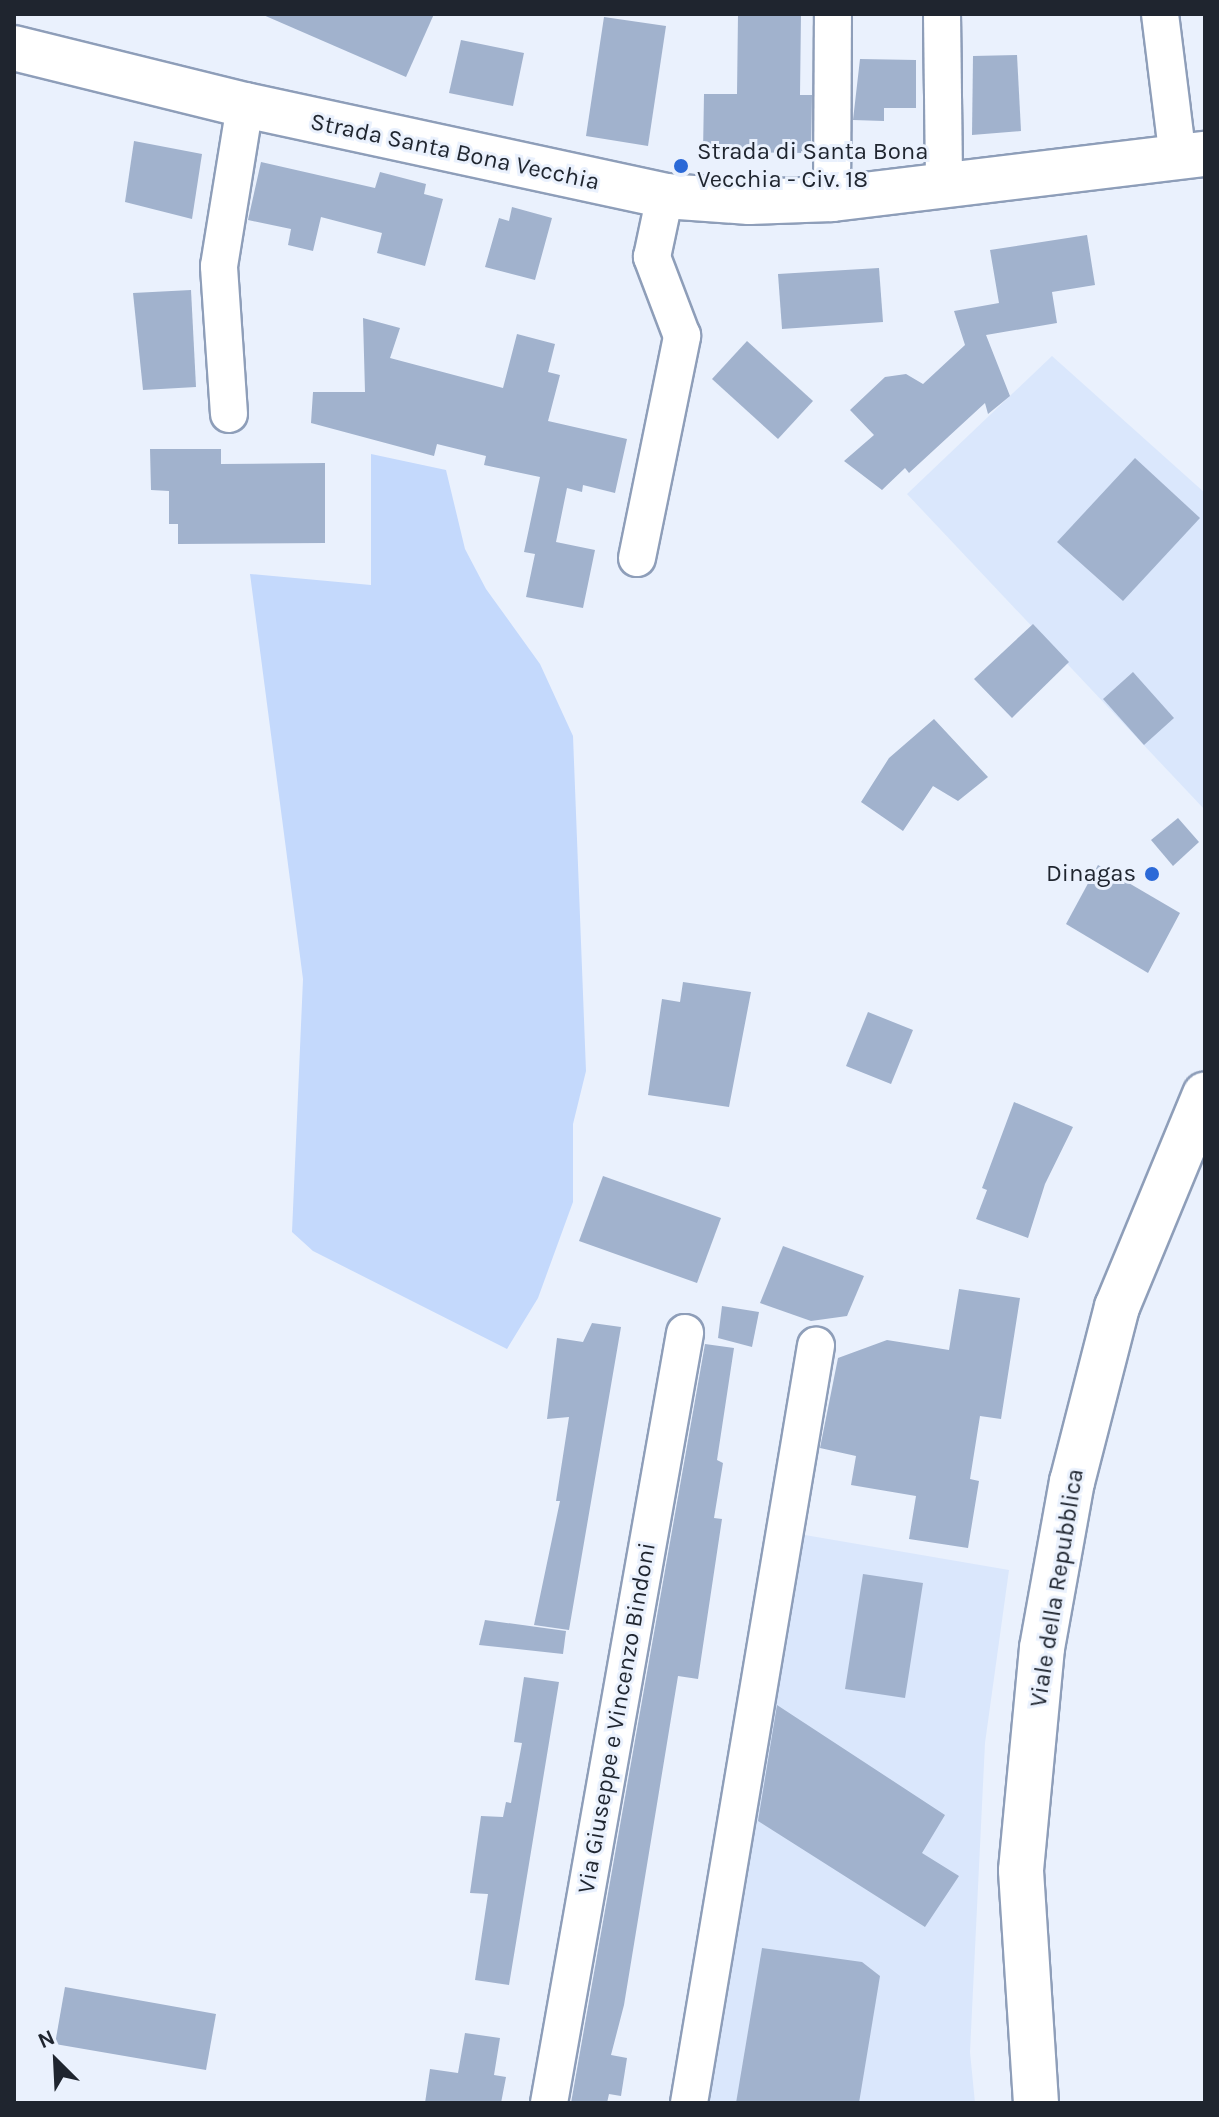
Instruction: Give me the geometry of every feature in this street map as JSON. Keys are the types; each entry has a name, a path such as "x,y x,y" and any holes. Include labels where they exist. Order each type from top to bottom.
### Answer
{"street":[{"path":"832,199 833,14"},
{"path":"942,14 944,186"},
{"path":"1160,14 1191,156"},
{"name":"Strada Santa Bona Vecchia","path":"14,48 245,105 665,196 749,202 832,199 1191,156"},
{"path":"229,414 219,266 245,105"},
{"path":"637,558 682,336 652,257 665,196"},
{"name":"Viale della Repubblica","path":"1036,2103 1021,1870 1042,1648 1072,1482 1117,1307 1205,1095"},
{"name":"Via Giuseppe e Vincenzo Bindoni","path":"549,2103 685,1333"},
{"path":"689,2103 816,1346"}],"shaded area":[{"path":"1052,356 1205,493 1205,810 907,494"},
{"path":"371,454 446,470 465,549 486,589 540,664 573,736 586,1071 573,1124 573,1202 538,1298 507,1349 313,1251 292,1232 303,979 250,574 371,585"},
{"path":"799,1534 1009,1570 985,1743 970,2052 975,2103 704,2103"}],"building":[{"path":"261,14 434,14 406,77"},
{"path":"738,14 801,14 800,95 812,95 811,153 703,152 704,94 737,94"},
{"path":"604,17 666,26 648,146 586,136"},
{"path":"461,40 524,53 513,106 449,93"},
{"path":"1017,55 1021,131 972,135 973,56"},
{"path":"860,59 916,60 916,108 884,108 884,121 853,120"},
{"path":"134,141 202,154 192,219 125,202"},
{"path":"261,162 375,188 380,172 426,184 424,194 443,199 425,266 377,253 382,233 321,217 313,251 288,245 291,229 248,220"},
{"path":"512,207 552,218 535,280 485,267 499,218 509,221"},
{"path":"1087,235 1095,285 1052,292 1057,323 986,335 1010,396 988,414 985,403 909,473 905,468 882,490 844,461 874,435 850,410 885,377 906,374 923,384 965,345 954,311 999,303 990,250"},
{"path":"879,268 883,322 782,329 778,274"},
{"path":"191,290 196,387 143,390 133,293"},
{"path":"363,318 400,328 390,358 503,388 517,334 555,344 548,372 560,375 548,421 627,439 615,493 583,485 582,492 567,488 556,542 595,550 583,608 526,597 535,554 524,552 540,477 484,465 486,456 437,444 434,456 311,423 313,392 365,392"},
{"path":"747,341 813,401 778,439 712,379"},
{"path":"150,449 221,449 221,464 325,463 325,543 178,544 178,524 169,524 169,491 151,490"},
{"path":"1135,458 1200,518 1123,601 1057,542"},
{"path":"1033,624 1069,662 1012,718 974,679"},
{"path":"1133,672 1174,718 1144,745 1103,699"},
{"path":"934,719 988,777 958,801 933,786 903,831 861,802 889,758"},
{"path":"1178,818 1199,842 1173,866 1151,840"},
{"path":"1098,865 1180,913 1148,973 1066,924"},
{"path":"683,982 751,992 729,1107 648,1095 662,999 680,1002"},
{"path":"868,1012 913,1030 891,1084 846,1066"},
{"path":"1014,1102 1073,1127 1045,1184 1028,1238 976,1219 987,1190 982,1188"},
{"path":"603,1176 721,1218 697,1283 579,1241"},
{"path":"783,1246 864,1276 847,1316 811,1321 760,1303"},
{"path":"959,1289 1020,1298 1001,1419 980,1416 970,1479 979,1481 968,1548 909,1539 916,1496 851,1485 856,1456 820,1448 838,1358 887,1340 949,1350"},
{"path":"722,1306 759,1312 752,1347 718,1338"},
{"path":"592,1323 621,1327 569,1630 534,1625 560,1501 556,1501 569,1417 547,1419 557,1338 583,1342"},
{"path":"705,1344 734,1348 717,1460 723,1463 714,1518 722,1519 698,1679 678,1676 624,2005 611,2055 627,2058 621,2096 609,2094 607,2103 571,2103"},
{"path":"863,1574 923,1583 905,1698 845,1689"},
{"path":"485,1620 566,1631 563,1654 479,1645"},
{"path":"524,1677 559,1682 509,1985 475,1980 488,1894 470,1893 481,1816 503,1817 506,1802 511,1803 522,1743 514,1742"},
{"path":"777,1705 945,1815 922,1853 959,1876 925,1927 758,1821"},
{"path":"762,1948 862,1962 880,1976 859,2103 736,2103"},
{"path":"65,1987 216,2014 206,2070 55,2044"},
{"path":"465,2033 500,2038 494,2075 506,2077 501,2103 425,2103 430,2069 458,2073"}],"place":[{"name":"Strada di Santa Bona Vecchia - Civ. 18","path":"681,166"},
{"name":"Dinagas","path":"1152,874"}]}
